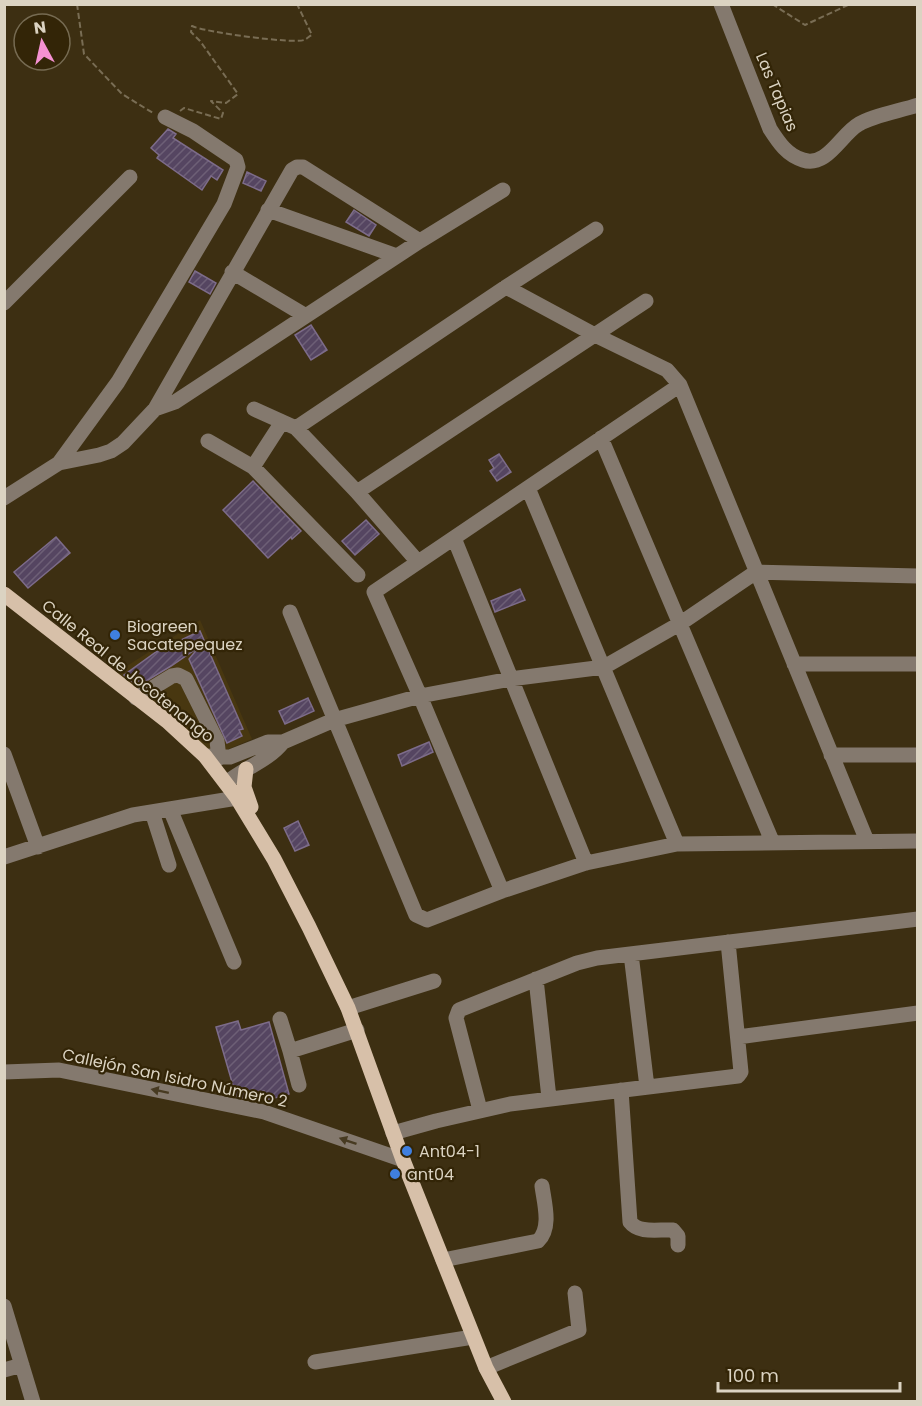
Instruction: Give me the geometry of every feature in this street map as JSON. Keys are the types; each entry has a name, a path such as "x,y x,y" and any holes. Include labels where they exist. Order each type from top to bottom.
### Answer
{"main road":[{"name":"Calle Real de Jocotenango","path":"4,594 212,757 274,859 348,1008 403,1160 473,1337 486,1368 504,1401"},
{"path":"246,770 245,796 274,859"}],"street":[{"name":"Las Tapias","path":"721,4 770,129 781,145 793,156 810,162 817,161 825,156 850,129 862,122 918,105"},
{"path":"59,463 132,361 224,204 238,167 236,160 193,131 165,117"},
{"path":"4,498 59,463 111,451 123,443 155,409 292,170 303,167 420,241"},
{"path":"4,303 130,177"},
{"path":"155,409 175,402 420,241 503,190"},
{"path":"268,210 397,256"},
{"path":"253,467 289,425 596,230"},
{"path":"232,272 306,316"},
{"path":"506,287 595,335 667,370 680,385 867,841"},
{"path":"357,492 646,301"},
{"path":"502,891 374,592 680,385"},
{"path":"254,409 289,425 357,492 418,562"},
{"path":"601,438 772,841"},
{"path":"208,441 253,467 358,575"},
{"path":"528,488 678,844"},
{"path":"454,538 586,862"},
{"path":"136,698 172,676 178,675 186,679 217,741 212,757 275,753 283,742 334,720 420,696 510,679 604,667 681,623 756,572 918,576"},
{"path":"290,612 416,915 427,920 586,862 678,844 772,841 918,841"},
{"path":"794,664 918,664"},
{"path":"4,754 38,847"},
{"path":"226,783 246,770 257,754"},
{"path":"831,755 918,754"},
{"path":"4,857 133,815 237,798"},
{"path":"170,809 234,962"},
{"path":"152,812 169,865"},
{"path":"480,1110 456,1014 459,1010 577,963 597,958 918,919"},
{"path":"393,1133 480,1110 549,1098 738,1076 741,1072 728,942"},
{"path":"631,954 647,1087"},
{"path":"536,979 549,1098"},
{"path":"348,1008 434,981"},
{"path":"738,1037 918,1013"},
{"path":"280,1019 299,1085"},
{"path":"290,1051 357,1030"},
{"name":"Callejón San Isidro Número 2","path":"4,1072 59,1070 264,1112 403,1160"},
{"path":"621,1090 630,1222 634,1227 640,1229 673,1230 678,1236 678,1245"},
{"path":"443,1260 538,1241 542,1238 546,1226 542,1186"},
{"path":"486,1368 578,1331 580,1328 575,1293"},
{"path":"4,1306 33,1401"},
{"path":"315,1362 473,1337"},
{"path":"4,1370 22,1365"}],"path":[{"path":"77,4 84,54 122,94 155,114 165,117 184,108 221,119 223,113 211,101 226,102 238,94 191,32 192,26 203,31 219,31 245,37 303,40 312,34 297,4"},
{"path":"772,4 805,25 850,4"}],"shaded area":[{"path":"200,620 252,739 212,756 114,674"}],"building":[{"path":"168,129 176,134 173,138 223,170 217,180 211,176 202,190 157,158 159,155 151,148"},
{"path":"247,172 266,181 261,191 243,183"},
{"path":"354,210 376,225 369,236 346,222"},
{"path":"195,271 216,283 210,294 189,282"},
{"path":"311,325 327,350 311,360 295,335"},
{"path":"499,454 511,472 497,481 490,471 494,468 489,460"},
{"path":"253,481 301,531 268,558 223,510"},
{"path":"366,520 379,534 355,555 342,541"},
{"path":"56,537 70,553 28,588 14,572"},
{"path":"520,589 525,600 495,612 491,601"},
{"path":"200,631 243,729 239,730 242,736 227,743 189,659 199,647 138,686 124,675 156,652"},
{"path":"308,698 314,711 285,724 279,711"},
{"path":"429,742 433,752 402,766 398,755"},
{"path":"298,821 309,845 295,851 284,828"},
{"path":"238,1021 241,1030 269,1022 289,1094 267,1100 264,1091 243,1098 236,1096 216,1027"}],"place":[{"name":"Biogreen Sacatepequez","path":"115,635"},
{"name":"Ant04-1","path":"407,1151"},
{"name":"ant04","path":"395,1174"}]}
